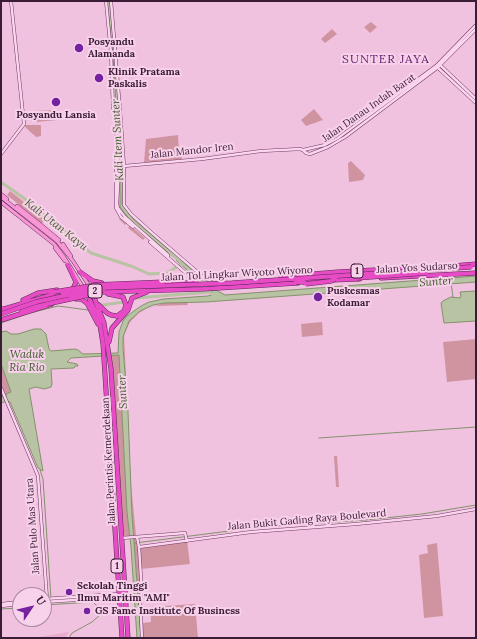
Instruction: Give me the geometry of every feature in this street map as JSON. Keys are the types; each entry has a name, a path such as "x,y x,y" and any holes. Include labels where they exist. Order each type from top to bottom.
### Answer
{"highway":[{"path":"70,267 76,282 73,290"},
{"name":"Jalan Yos Sudarso","path":"281,280 296,276 430,267 476,267"},
{"name":"Jalan Tol Lingkar Wiyoto Wiyono","path":"1,311 41,298 94,288 232,283 476,267"},
{"name":"Jalan Tol Lingkar Wiyoto Wiyono","path":"1,311 63,296 96,291 212,287 335,279 476,267"},
{"path":"437,268 436,271 438,275"},
{"name":"Jalan Yos Sudarso","path":"90,291 100,286 302,280 388,271"},
{"path":"80,272 92,282 100,286"},
{"path":"296,276 402,272"},
{"name":"Jalan Yos Sudarso","path":"90,291 211,289 334,280 476,273"},
{"path":"85,276 99,283 164,280 172,280 176,283"},
{"path":"241,287 250,288 302,285 331,282 335,279"},
{"name":"Jalan Yos Sudarso","path":"90,291 163,282 176,283"},
{"path":"154,284 153,287 155,290"},
{"path":"24,300 38,293 57,290 64,291"},
{"name":"Jalan Yos Sudarso","path":"90,291 103,293 168,290"},
{"name":"1","path":"1,311 64,291 90,291"},
{"path":"90,291 95,308"},
{"name":"1","path":"1,319 47,301 90,291"},
{"name":"1","path":"1,311 24,300 54,292 90,291"},
{"name":"1","path":"22,311 90,291"},
{"name":"Jalan Perintis Kemerdekaan","path":"90,291 101,332 104,354 122,638"},
{"path":"109,353 109,336 112,328 128,310 131,301 135,296 145,292"},
{"path":"1,319 69,300 80,299 95,308 114,316 120,314 126,308 125,300 121,296 103,293"},
{"path":"75,295 82,298 95,308"},
{"name":"Jalan Perintis Kemerdekaan","path":"95,308 106,331 112,373 128,638"}],"main road":[{"path":"1,195 58,241 73,261 90,291"},
{"path":"1,203 49,242 90,291"}],"street":[{"path":"1,154 24,124 11,1"},
{"path":"106,1 111,54 115,138 119,169 118,208 125,217 198,283"},
{"path":"111,1 117,58 124,166 124,206 131,214 209,282"},
{"path":"438,66 476,25"},
{"path":"438,66 476,29"},
{"path":"438,66 474,99 476,103"},
{"name":"Jalan Danau Indah Barat","path":"303,150 306,154 310,154 328,147 438,66"},
{"name":"Jalan Danau Indah Barat","path":"303,150 319,147 332,142 369,117"},
{"name":"Jalan Mandor Iren","path":"124,166 202,159 261,151 303,150"},
{"name":"Jalan Pulo Mas Utara","path":"1,388 38,476 46,587"},
{"name":"Jalan Bukit Gading Raya Boulevard","path":"139,546 251,532 437,516 476,509"},
{"path":"122,538 185,534 186,540"},
{"path":"137,538 139,546 142,592 140,598 142,638"},
{"path":"52,600 119,596"},
{"path":"1,605 12,604"}],"shaded area":[{"path":"371,22 377,27 370,33 364,27"},
{"path":"332,29 337,34 325,43 321,39"},
{"path":"314,109 323,120 306,126 301,120"},
{"path":"57,110 58,120 36,122 35,111"},
{"path":"41,125 41,136 36,137 24,126"},
{"path":"178,135 179,152 182,152 182,159 144,163 146,139"},
{"path":"351,161 365,175 363,180 349,182 348,163"},
{"path":"117,172 119,172 117,204"},
{"path":"10,191 49,221 41,223 7,195"},
{"path":"117,204 118,208 131,226 145,238 143,240 128,228 130,225 127,223 125,225 119,219 121,216 117,210"},
{"path":"189,302 187,304 188,305 156,306 146,309 164,303"},
{"path":"146,309 139,313 130,322 124,335 131,485 136,535 139,546 187,541 190,564 141,569 142,623 151,622 150,607 195,604 198,638 141,638 132,515 123,337 129,321 140,311"},
{"path":"322,322 323,335 302,337 301,324"},
{"path":"476,339 476,379 447,382 443,342"},
{"path":"109,355 119,355 127,512 130,537 121,538"},
{"path":"1,364 11,392 7,394 6,398 1,387"},
{"path":"334,456 337,456 339,487 336,487"},
{"path":"437,543 443,616 424,618 419,555 428,553 427,545"},
{"path":"68,632 65,638 34,638"}],"water":[{"path":"107,1 110,1 115,55 123,169 122,204 133,219 174,254 172,256 130,220 120,207 120,169 113,56"},
{"path":"178,258 204,280 198,280 176,260"},
{"path":"476,276 476,282 206,302 164,303 153,305 140,311 129,321 123,337 123,347 128,412 132,515 141,638 137,638 131,547 127,512 119,355 71,358 67,362 77,364 78,366 75,366 74,368 51,369 51,387 44,389 36,387 29,389 43,471 38,468 10,402 7,401 1,403 1,396 6,397 6,394 11,392 1,364 1,332 6,331 11,334 18,334 34,329 41,329 46,334 49,349 51,351 75,349 83,354 118,353 119,332 123,321 127,316 149,302 164,299 208,296 214,294 210,290 216,290 225,295"},
{"path":"476,291 476,321 444,323 441,303 443,301 451,297 460,298 460,292"}],"waterway":[{"name":"Kali Utan Kayu","path":"1,182 25,199 91,253 131,266 149,274 168,273 183,264"},
{"name":"Kali Item Sunter","path":"170,253 180,261"},
{"name":"Sunter","path":"451,283 453,297"},
{"path":"135,298 209,292 216,296"},
{"path":"103,305 124,302"},
{"path":"1,323 30,313 58,306 88,310"},
{"path":"319,438 476,427"},
{"path":"40,470 43,479 50,587"},
{"path":"135,543 261,527 366,520 422,514 476,505"},
{"path":"52,605 93,602 97,606 100,615 92,622 72,633 69,638"},
{"path":"1,609 12,608"}],"place":[{"name":"Posyandu Alamanda","path":"79,48"},
{"name":"Klinik Pratama Paskalis","path":"99,78"},
{"name":"Posyandu Lansia","path":"56,102"},
{"name":"Puskesmas Kodamar","path":"318,297"},
{"name":"Sekolah Tinggi Ilmu Maritim \"AMI\"","path":"69,592"},
{"name":"GS Fame Institute Of Business","path":"87,611"}],"district":[{"name":"SUNTER JAYA","path":"386,60"}],"water label":[{"name":"Waduk Ria Rio","path":"27,361"}]}
